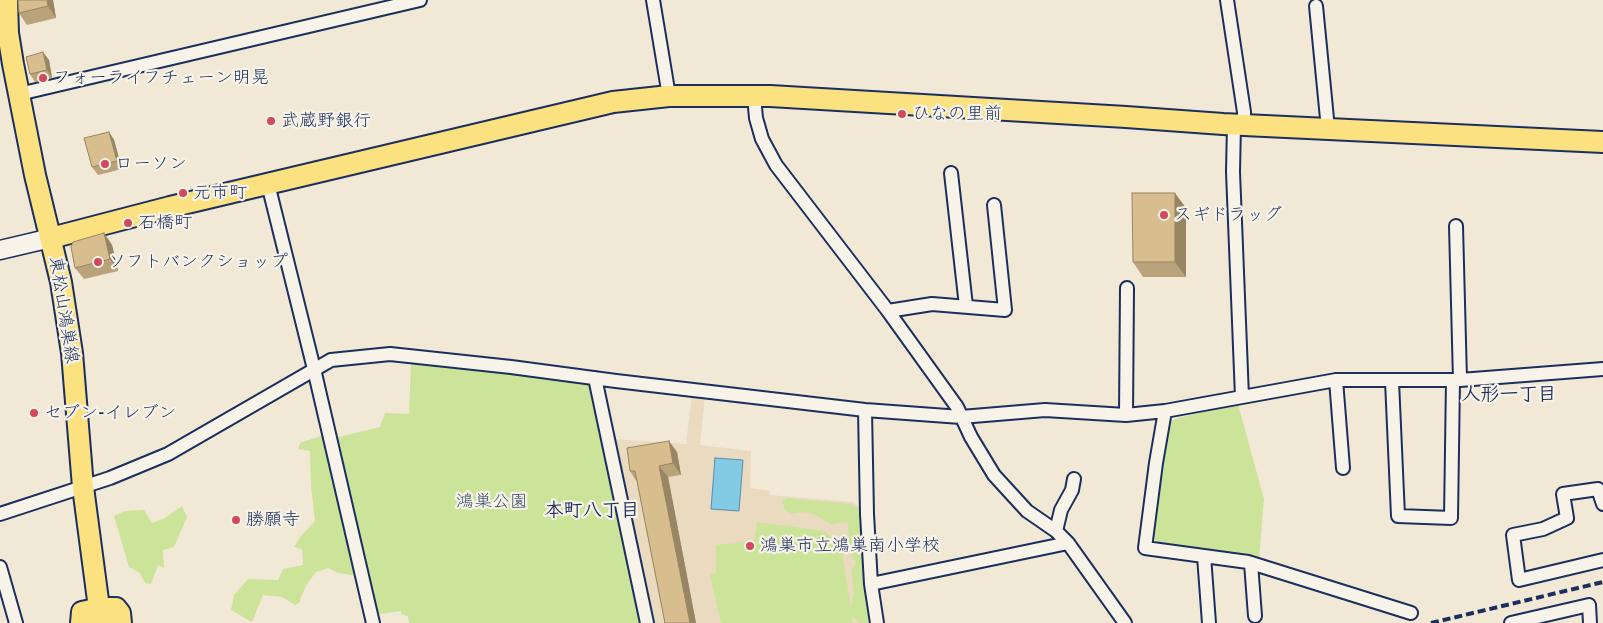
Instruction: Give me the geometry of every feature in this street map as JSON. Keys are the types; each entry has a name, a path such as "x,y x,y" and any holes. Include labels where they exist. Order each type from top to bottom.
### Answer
{"main road":[{"name":"東松山鴻巣線","path":"7,0 10,48 35,174 61,282 72,353 83,486 100,616"},
{"path":"0,250 613,102 669,96 754,96 1126,116 1239,125 1603,142"},
{"path":"81,623 82,612 100,616 116,608 120,613 121,623"}],"street":[{"path":"19,94 420,0"},
{"path":"653,0 669,96"},
{"path":"1228,0 1244,112 1239,125 1233,172 1242,397"},
{"path":"1316,6 1328,129"},
{"path":"754,96 756,118 762,139 776,165 888,311 957,407 971,437 994,475 1027,511 1056,531 1068,543 1125,623"},
{"path":"952,173 966,306"},
{"path":"268,184 314,369 373,623"},
{"path":"888,311 932,304 1005,310 994,205"},
{"path":"1392,381 1398,516 1451,518 1456,380 1456,226"},
{"path":"1126,415 1127,288"},
{"path":"0,514 110,478 168,454 331,360 390,354 865,410 961,417 1046,410 1126,415 1165,411 1336,380 1456,380 1603,369"},
{"path":"595,378 646,623"},
{"path":"1336,380 1344,468"},
{"path":"865,410 867,514 871,584 877,623"},
{"path":"1165,411 1145,548 1251,563 1411,613"},
{"path":"1056,531 1060,510 1072,490 1074,479"},
{"path":"1603,504 1598,489 1563,494 1567,518 1543,529 1513,535 1519,580 1603,560"},
{"path":"871,584 1068,543"},
{"path":"1204,556 1209,623"},
{"path":"1251,563 1255,616"},
{"path":"0,567 16,623"},
{"path":"1511,623 1528,621 1588,605 1590,623"}],"shaded area":[{"name":"鴻巣市立鴻巣南小学校","path":"692,394 705,396 700,445 751,451 750,488 770,491 770,495 853,502 862,508 876,623 649,623 613,439 686,444"}],"green space":[{"name":"鴻巣公園","path":"411,364 462,367 587,382 595,398 643,623 409,623 408,616 401,614 401,611 373,615 335,438 380,427 385,413 409,414"},
{"path":"1238,404 1264,499 1259,559 1158,543 1154,538 1162,471 1171,421"},
{"path":"324,435 357,576 338,573 328,568 316,572 307,584 300,602 295,605 282,597 263,595 252,622 231,610 234,595 248,579 278,580 283,569 303,565 302,549 294,547 315,521 310,451 298,449 300,443"},
{"path":"787,498 851,504 860,510 874,623 859,623 852,615 853,623 721,623 710,575 716,572 716,545 754,541 757,522 824,531 841,545 851,608 854,593 851,571 856,562 852,558 849,549 848,523 842,522 831,525 816,515 804,512 792,514 785,510 782,501"},
{"path":"182,506 187,517 174,547 163,550 164,568 158,565 151,584 145,583 140,573 129,567 114,516 125,511 144,510 152,523 163,519"}],"water":[{"path":"715,458 743,460 739,511 711,509"}],"building":[{"path":"18,0 47,0 48,6 19,13"},
{"path":"43,52 47,70 30,74 26,57"},
{"path":"109,132 117,161 92,167 84,138"},
{"path":"1132,193 1175,193 1175,262 1133,262"},
{"path":"104,233 110,259 75,268 71,247 73,242"},
{"path":"669,441 673,463 659,466 690,623 665,623 635,471 630,471 627,448"}],"railway":[{"path":"1431,623 1603,582"}],"place":[{"name":"フォーライフチェーン明晃","path":"43,78"},
{"name":"ひなの里前","path":"902,114"},
{"name":"武蔵野銀行","path":"271,121"},
{"name":"ローソン","path":"105,164"},
{"name":"元市町","path":"183,193"},
{"name":"スギドラッグ","path":"1164,215"},
{"name":"石橋町","path":"128,223"},
{"name":"ソフトバンクショップ","path":"98,262"},
{"name":"セブン-イレブン","path":"34,413"},
{"name":"勝願寺","path":"236,520"},
{"name":"鴻巣市立鴻巣南小学校","path":"750,546"}],"district":[{"name":"人形一丁目","path":"1509,395"},
{"name":"本町八丁目","path":"592,511"}]}
